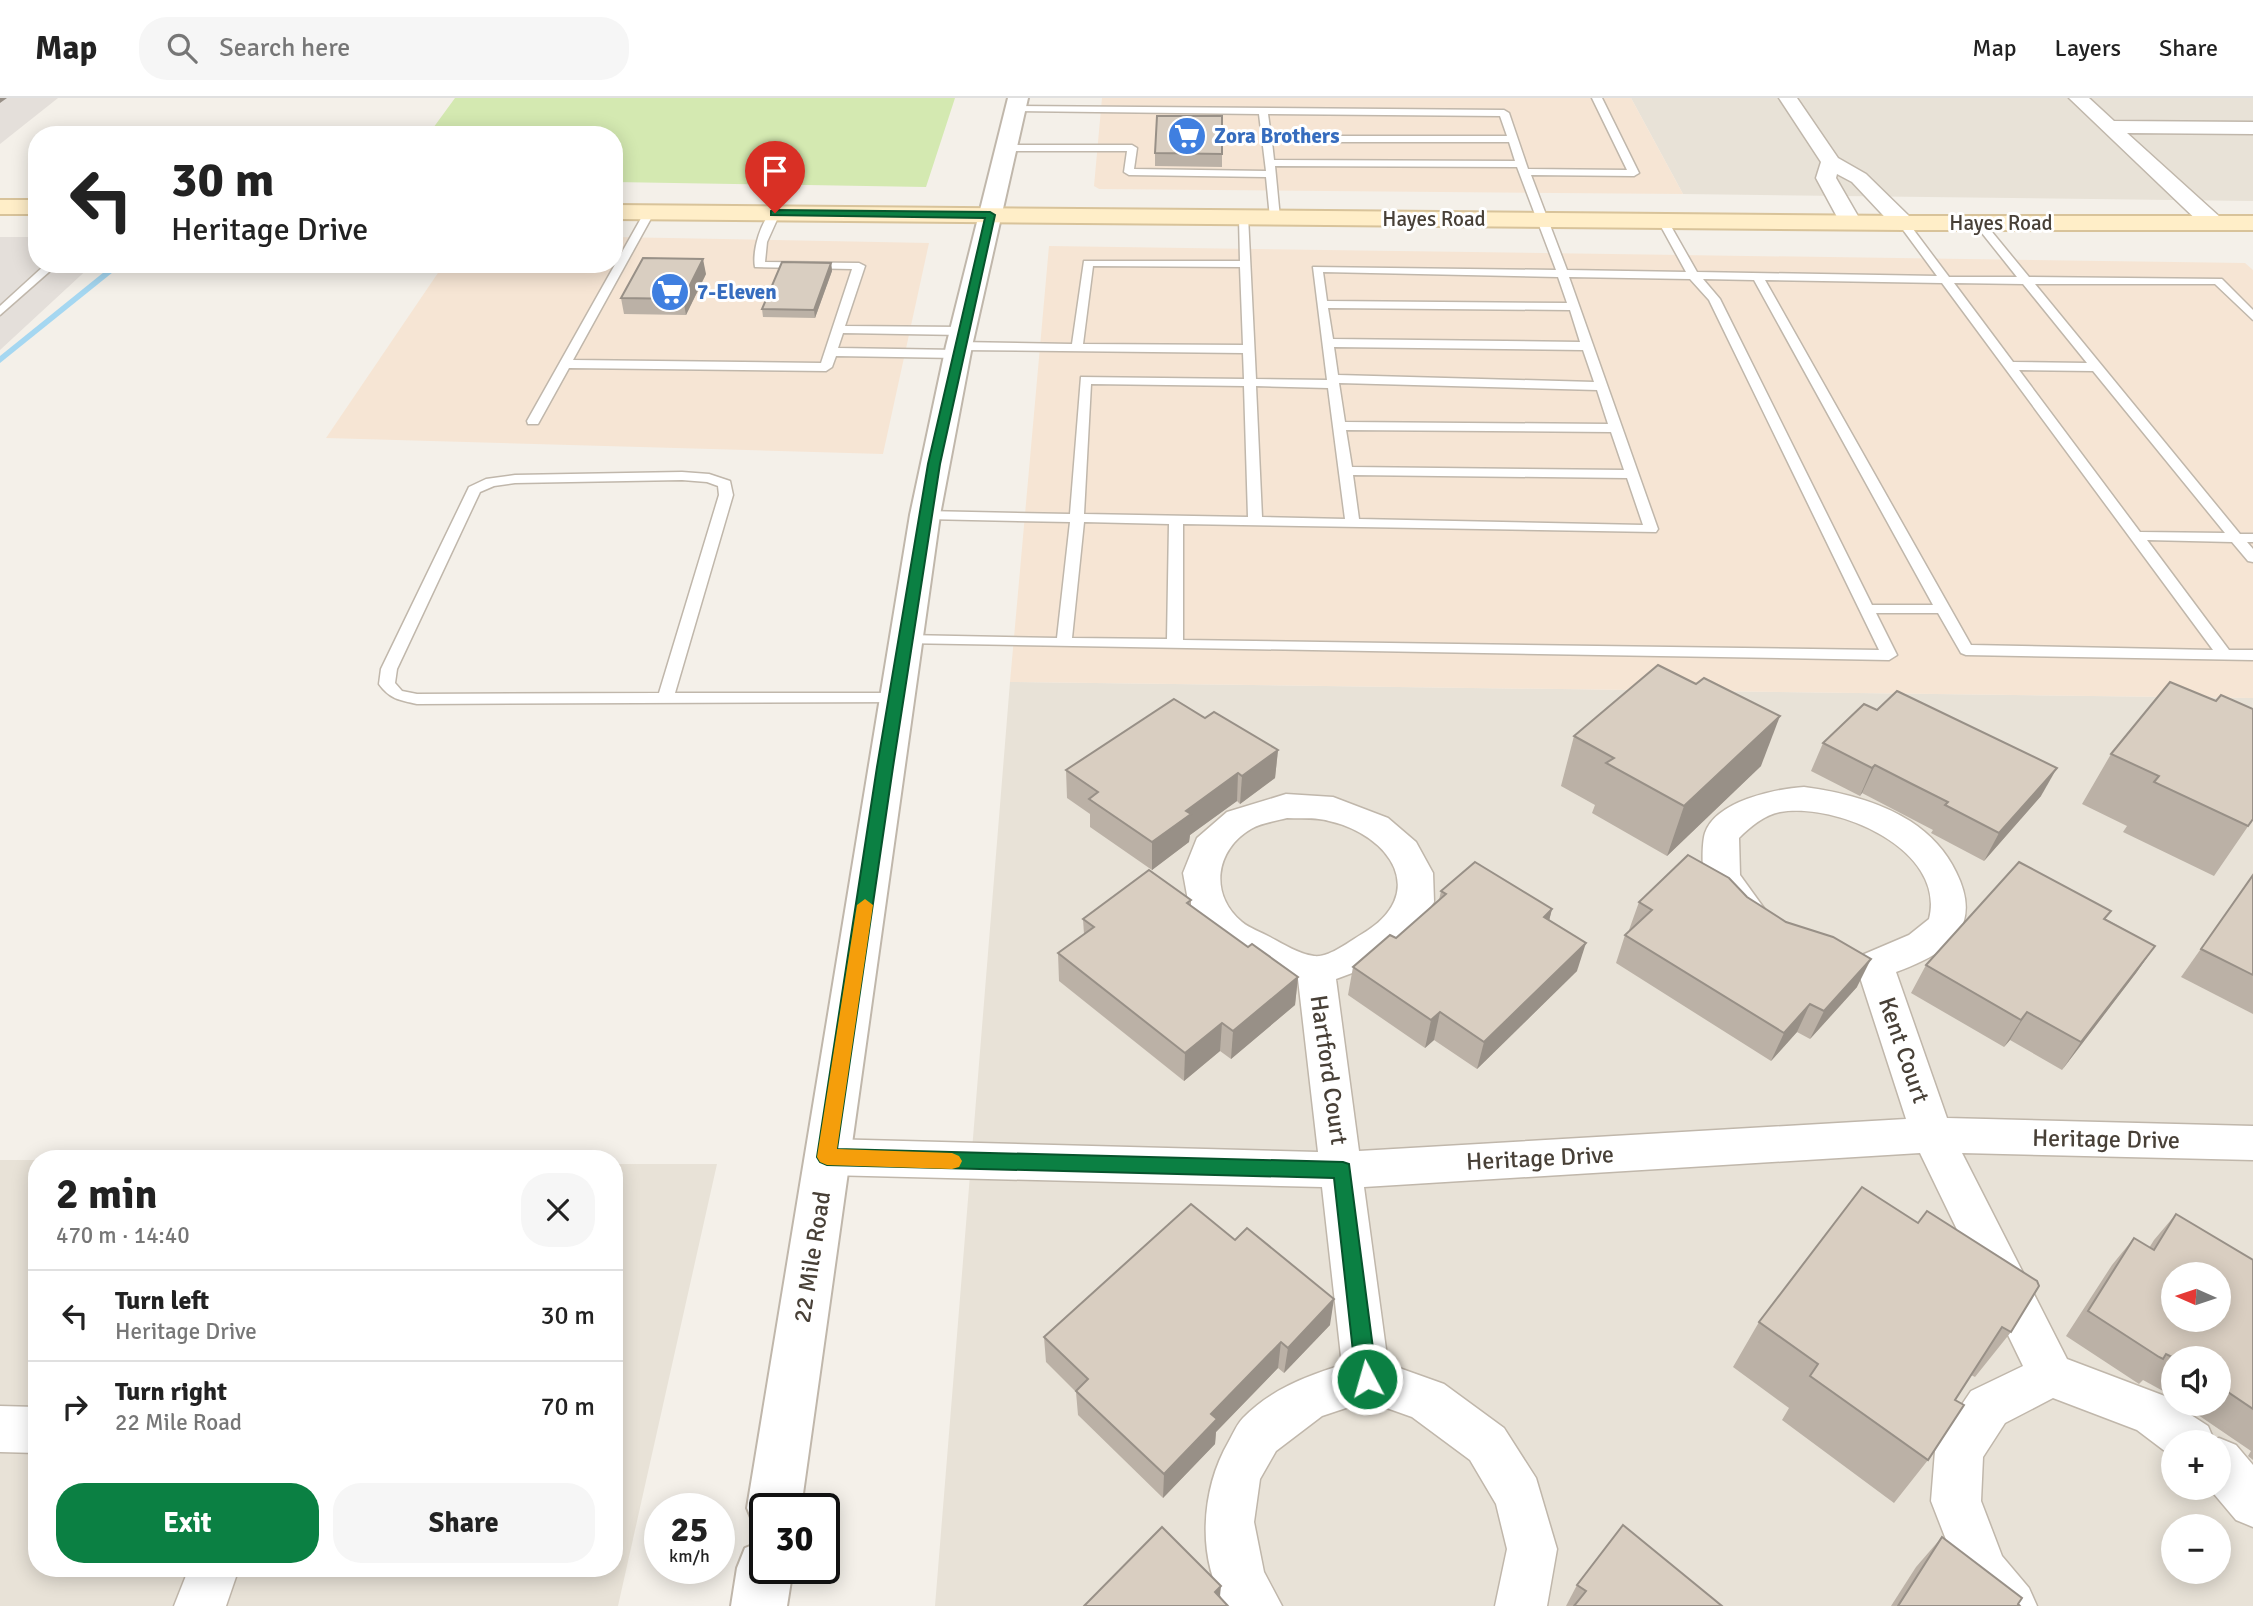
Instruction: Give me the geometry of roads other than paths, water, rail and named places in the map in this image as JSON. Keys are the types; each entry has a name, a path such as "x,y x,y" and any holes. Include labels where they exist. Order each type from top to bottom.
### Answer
{"main road":[{"path":"0,207 28,207"},
{"name":"Hayes Road","path":"623,212 1851,223 2253,223"}],"street":[{"path":"1788,98 1831,162 1859,178 1903,223"},
{"path":"2078,98 2213,223"},
{"name":"22 Mile Road","path":"776,1493 925,515 960,343 1016,103"},
{"path":"2110,127 2253,128"},
{"path":"1831,162 1826,178 1851,223"},
{"name":"Kent Court","path":"1774,930 1742,906 1721,876 1722,834 1742,813 1780,800 1818,800 1877,817 1912,838 1939,868 1950,900 1944,927 1915,950 1875,965 1838,956"},
{"name":"Hartford Court","path":"1286,806 1333,809 1376,827 1404,851 1415,873 1416,902 1392,934 1350,959 1316,971 1274,956 1229,932 1208,906 1201,873 1209,847 1239,820 1286,806"},
{"name":"Kent Court","path":"1875,965 1932,1135 2051,1375"},
{"name":"Hartford Court","path":"1316,971 1343,1170 1367,1379"},
{"name":"Heritage Drive","path":"827,1157 1343,1170 1932,1135 2253,1143"},
{"path":"2011,1606 1984,1573 1956,1501 1959,1451 1988,1407 2051,1375 2153,1414 2175,1430"},
{"path":"1256,1606 1240,1581 1229,1522 1237,1474 1259,1435 1308,1398 1367,1379 1427,1400 1487,1444 1519,1495 1532,1549 1521,1606"},
{"path":"0,1429 28,1430"},
{"path":"2231,1476 2253,1503"},
{"path":"200,1606 211,1577"},
{"path":"759,1606 762,1584"}],"lane":[{"path":"1148,110 1149,98"},
{"path":"1006,148 1132,148 1129,172 1270,168 1523,168 1634,173 1597,98"},
{"path":"925,515 1651,529 1504,113 1148,110 1016,103"},
{"path":"1264,111 1275,218"},
{"path":"1266,139 1513,139"},
{"path":"623,260 649,213"},
{"path":"565,364 826,367 859,266 759,265 762,242 775,213"},
{"path":"1244,218 1255,522"},
{"path":"906,640 1889,655 1714,299 1694,276 1662,221"},
{"path":"1903,223 2224,654"},
{"path":"1979,223 2253,558"},
{"path":"1077,348 1088,262 1245,264"},
{"path":"1353,523 1317,270 2026,281 2218,281 2253,317"},
{"path":"0,312 43,273"},
{"path":"533,421 616,273"},
{"path":"1758,277 1966,650 2253,654"},
{"path":"1322,304 1574,307"},
{"path":"839,329 960,343 1077,348 1249,349"},
{"path":"1328,342 1586,346"},
{"path":"832,352 960,343"},
{"path":"2010,366 2098,367"},
{"path":"1064,643 1077,518 1085,380 1600,386"},
{"path":"1339,426 1615,428"},
{"path":"1345,471 1632,474"},
{"path":"666,696 726,495 725,484 709,478 682,476 515,479 491,482 474,490 389,669 387,684 397,695 417,699 666,696 896,698"},
{"path":"1175,644 1176,520"},
{"path":"2137,536 2253,538"},
{"path":"1866,609 1943,610"}],"waterway":[{"path":"0,360 108,273"}],"place":[{"name":"Zora Brothers","path":"1187,136"},
{"name":"7-Eleven","path":"670,292"}]}
